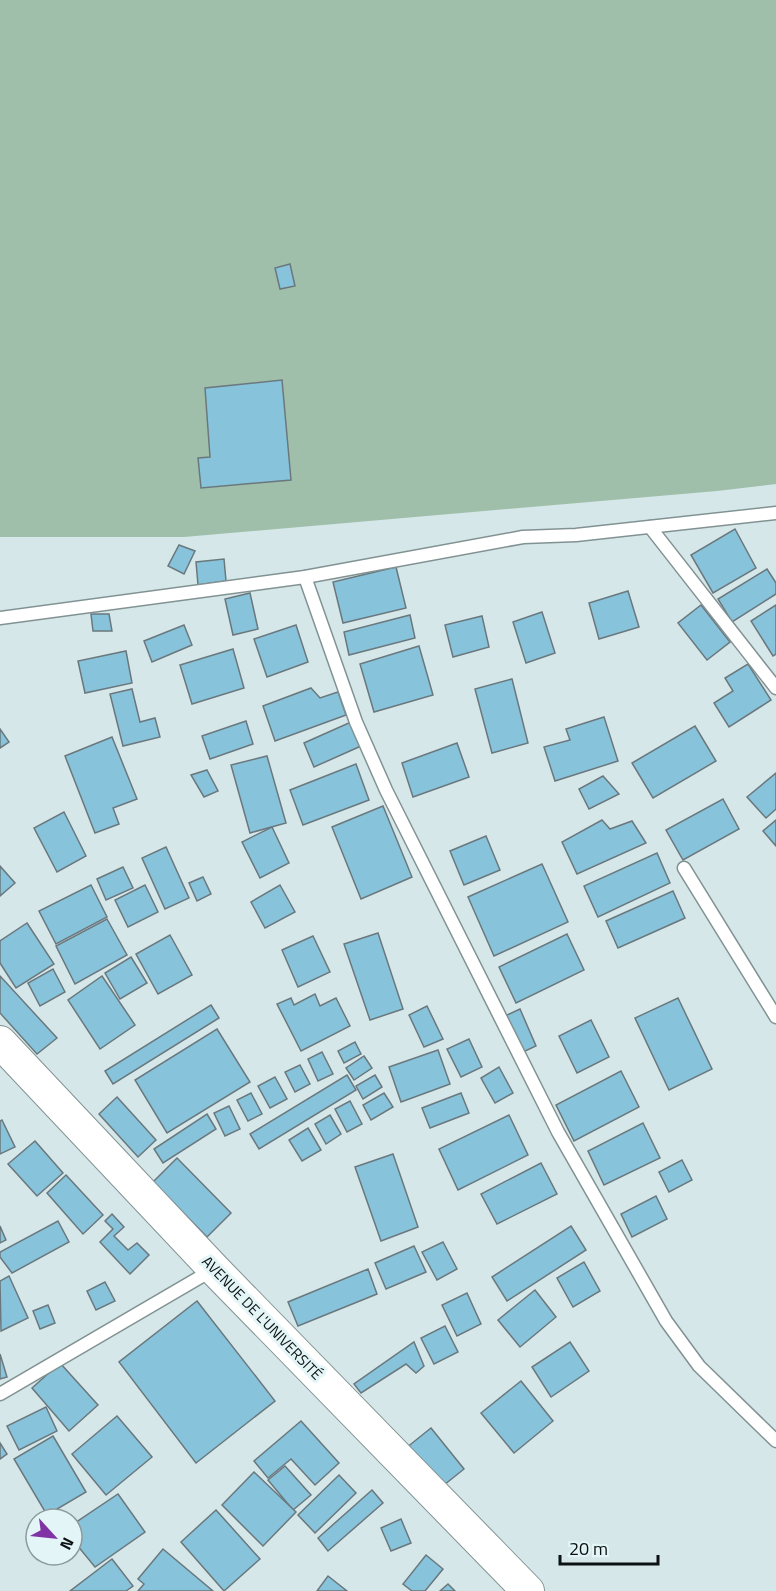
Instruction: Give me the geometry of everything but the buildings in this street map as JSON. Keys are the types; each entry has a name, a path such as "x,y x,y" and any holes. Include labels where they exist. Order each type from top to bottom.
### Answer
{"street":[{"name":"AVENUE DE L'UNIVERSITÉ","path":"0,1042 214,1269 528,1591"}],"lane":[{"path":"0,618 305,577 523,537 576,535 776,513"},
{"path":"650,527 776,688"},
{"path":"305,577 356,722 386,790 558,1132 666,1321 699,1366 776,1441"},
{"path":"684,868 776,1017"},
{"path":"0,1394 214,1269"}],"green space":[{"path":"0,0 776,0 776,484 184,537 0,537"}]}
